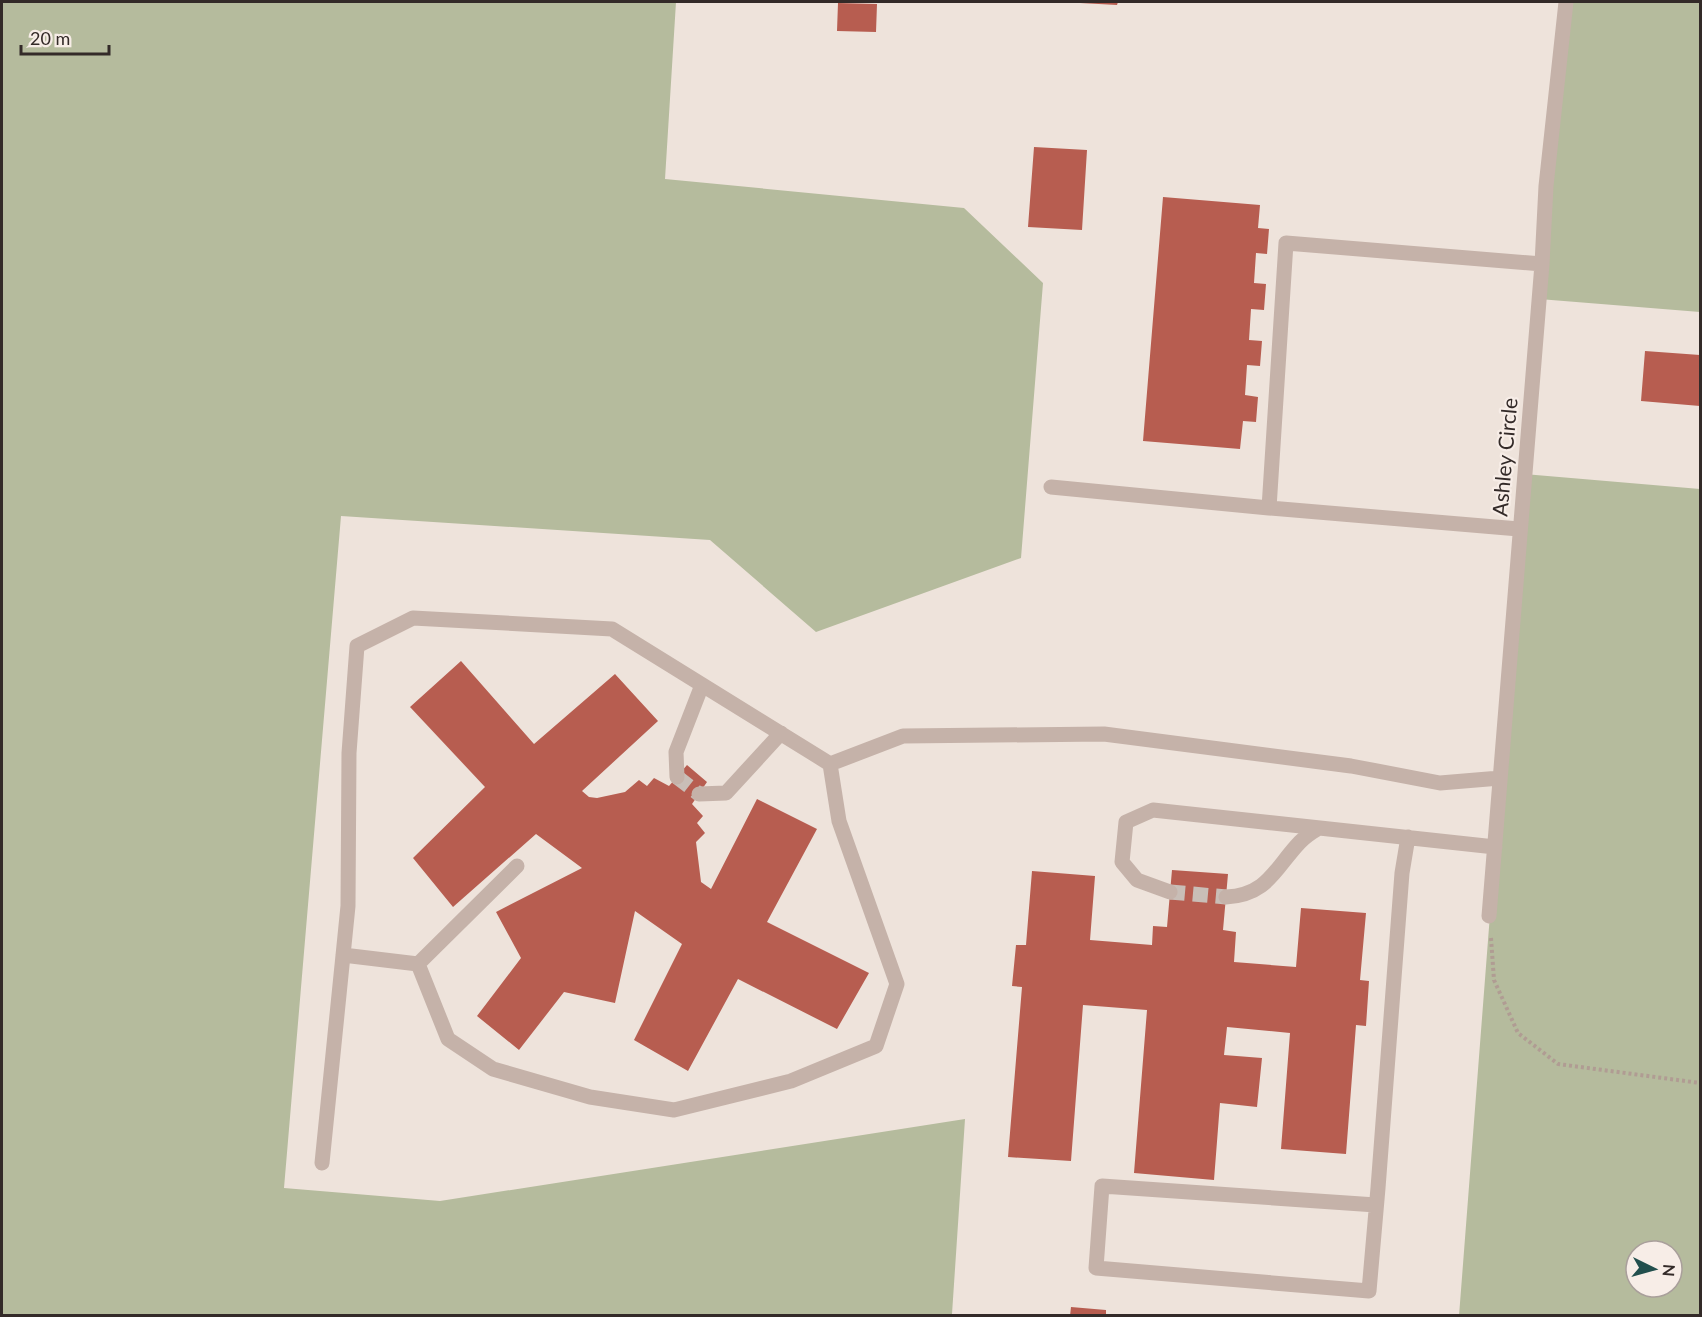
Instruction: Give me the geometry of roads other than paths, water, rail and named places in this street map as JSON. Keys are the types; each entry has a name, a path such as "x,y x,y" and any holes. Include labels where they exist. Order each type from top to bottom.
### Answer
{"street":[{"name":"Ashley Circle","path":"1489,916 1542,264 1546,186 1566,2"},
{"path":"1269,507 1286,243 1542,264"},
{"path":"1051,487 1520,530"},
{"path":"322,1163 348,906 349,753 357,646 412,618 612,629 830,764 839,821 897,984 876,1046 791,1081 674,1110 590,1097 493,1069 448,1039 418,964"},
{"path":"677,777 676,752 702,685"},
{"path":"699,794 726,793 780,733"},
{"path":"830,764 903,736 1104,734 1351,766 1440,783 1500,778"},
{"path":"1170,892 1137,880 1122,862 1126,822 1153,810 1495,847"},
{"path":"1226,897 1242,896 1271,879 1300,842 1319,828"},
{"path":"1376,1204 1102,1186 1096,1268 1369,1290 1376,1204 1402,873 1408,837"},
{"path":"418,964 517,866"},
{"path":"343,955 418,964"}],"tunnel":[{"path":"677,777 699,794"},
{"path":"1170,892 1226,897"}]}
